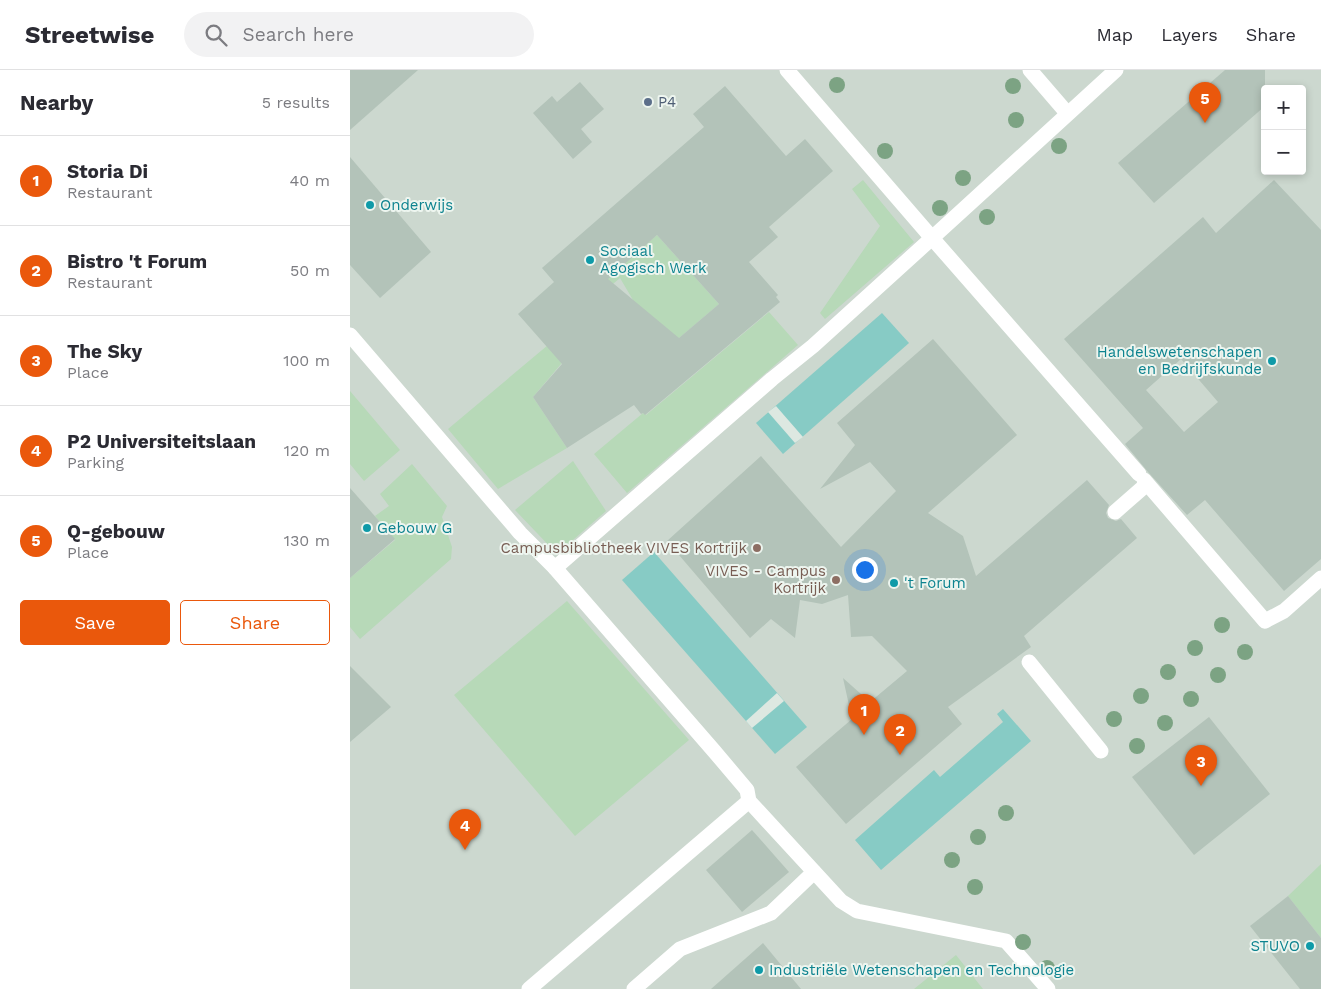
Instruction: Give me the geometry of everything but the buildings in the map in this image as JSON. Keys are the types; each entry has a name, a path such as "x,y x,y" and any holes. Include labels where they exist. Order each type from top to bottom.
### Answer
{"lane":[{"path":"787,70 1265,621 1284,611 1321,578"},
{"path":"1030,70 1068,113"},
{"path":"554,568 812,346 1116,70"},
{"path":"350,335 520,533 554,568 747,790 749,801 840,901 857,911 1006,941 1048,989"},
{"path":"1115,512 1143,480"},
{"path":"1029,662 1101,751"},
{"path":"529,989 749,801"},
{"path":"634,989 680,949 771,912 814,872"}],"shaded area":[{"name":"VIVES - Campus Kortrijk","path":"350,70 1321,70 1321,989 350,989"}],"green space":[{"path":"863,180 914,242 825,319 820,313 880,226 852,189"},
{"path":"657,235 719,304 658,356 633,300 620,278 581,311 564,317"},
{"path":"769,312 798,345 627,493 594,454 643,413 646,415"},
{"path":"548,345 567,357 533,397 567,448 498,489 448,429"},
{"path":"350,391 400,450 364,481 350,464"},
{"path":"573,461 606,511 557,554 515,510"},
{"path":"412,464 447,506 442,517 452,547 451,559 360,639 350,627 350,578 395,540 375,516 389,506 380,494"},
{"path":"567,601 689,740 575,836 454,695"},
{"path":"1321,864 1321,938 1288,896"},
{"path":"956,955 983,989 914,989"}],"water":[{"path":"882,313 909,343 783,454 756,423"},
{"path":"654,552 807,727 775,754 622,580"},
{"path":"1003,709 1031,741 881,870 855,840 934,770 940,777 1003,722 997,714"}],"pier":[{"path":"776,406 803,437 795,443 768,412"},
{"path":"777,693 784,701 752,728 746,721"}],"place":[{"name":"P4","path":"648,102"},
{"name":"Q-gebouw","path":"1205,123"},
{"name":"Onderwijs","path":"370,205"},
{"name":"Sociaal Agogisch Werk","path":"590,260"},
{"name":"Handelswetenschapen en Bedrijfskunde","path":"1272,361"},
{"name":"Gebouw G","path":"367,528"},
{"name":"Campusbibliotheek VIVES Kortrijk","path":"757,548"},
{"name":"VIVES - Campus Kortrijk","path":"836,580"},
{"name":"'t Forum","path":"894,583"},
{"name":"Storia Di","path":"864,735"},
{"name":"Bistro 't Forum","path":"900,755"},
{"name":"The Sky","path":"1201,786"},
{"name":"P2 Universiteitslaan","path":"465,850"},
{"name":"STUVO","path":"1310,946"},
{"name":"Industriële Wetenschapen en Technologie","path":"759,970"}]}
